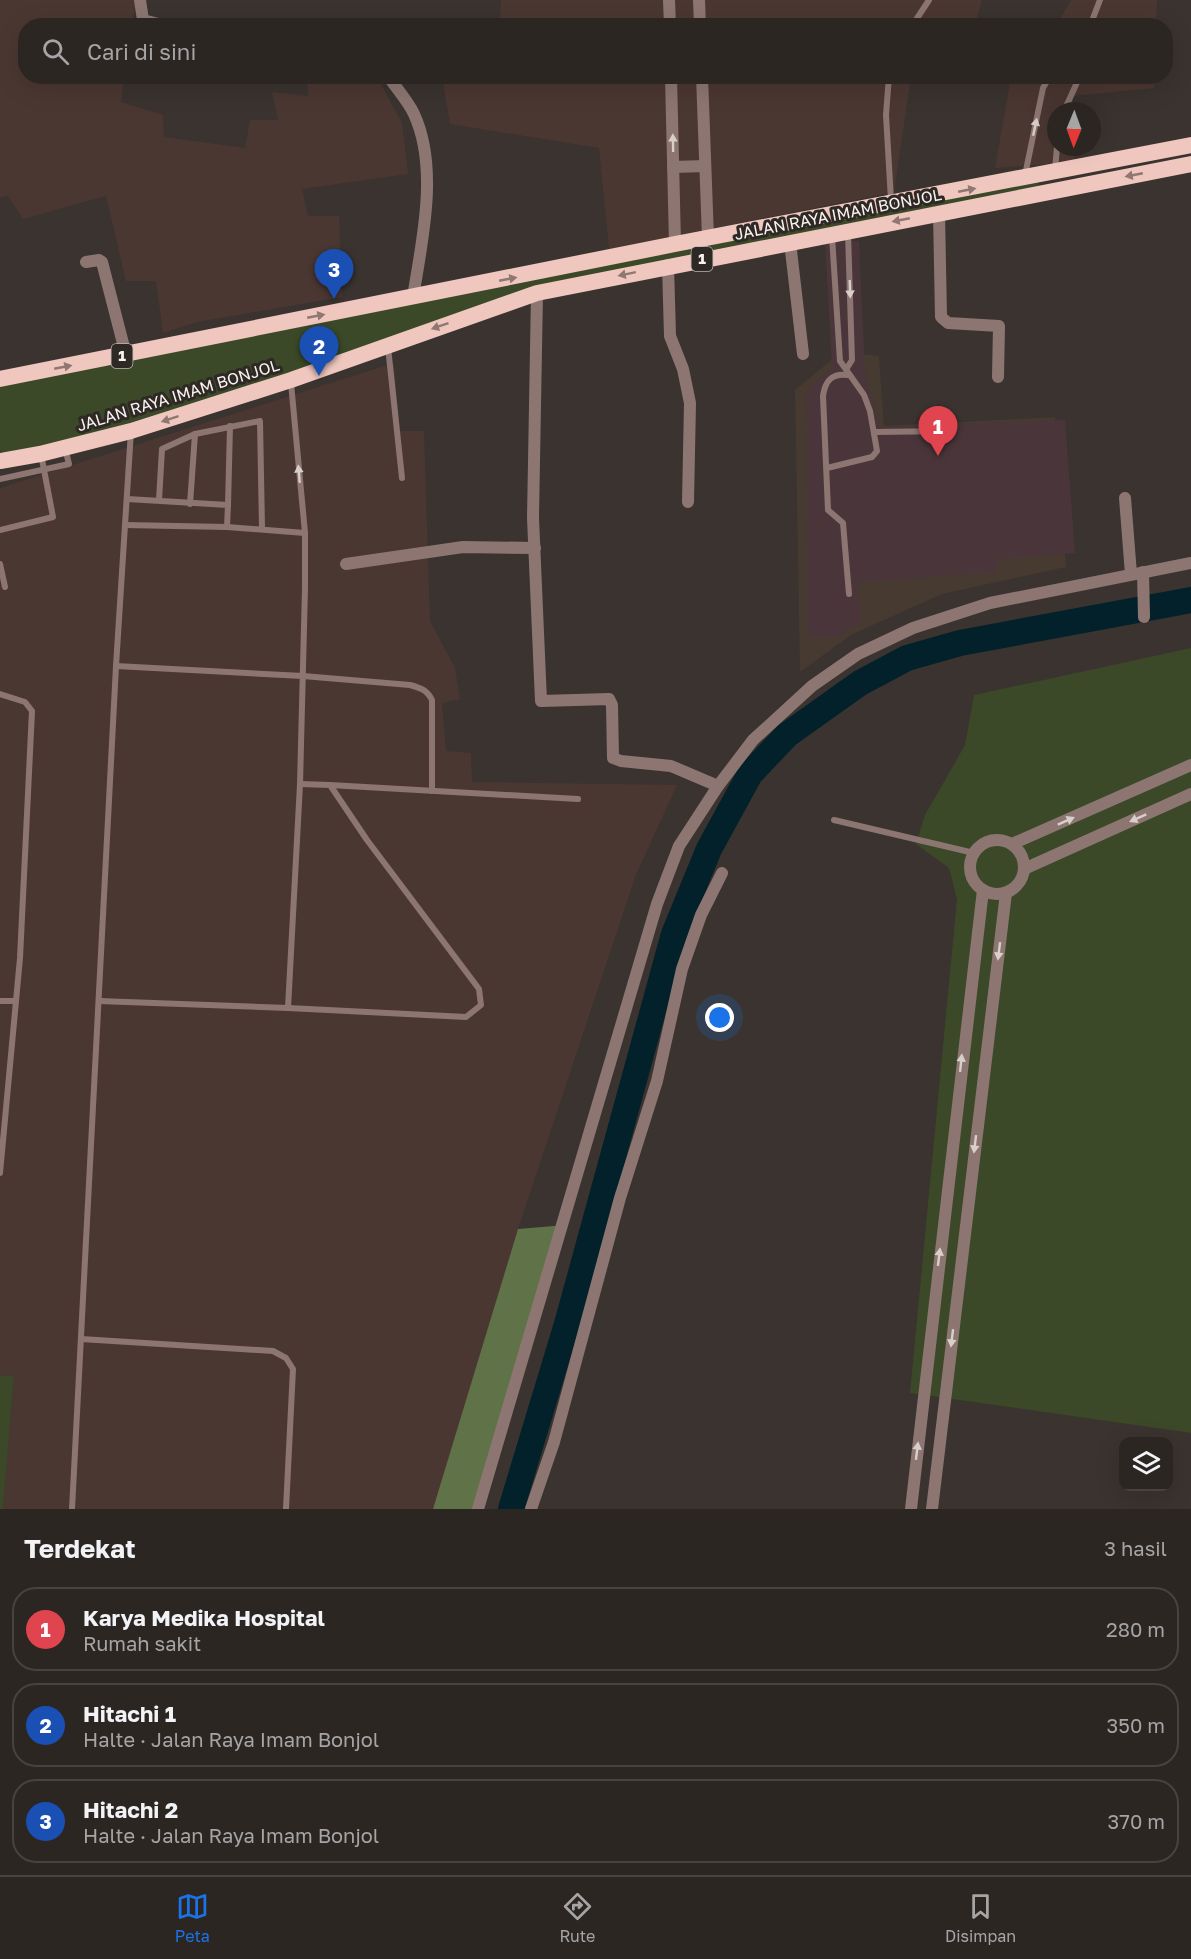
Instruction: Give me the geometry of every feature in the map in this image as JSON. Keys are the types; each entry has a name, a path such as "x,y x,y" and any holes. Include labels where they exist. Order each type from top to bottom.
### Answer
{"highway":[{"name":"JALAN RAYA IMAM BONJOL","path":"2,380 675,244 1031,178 1191,145"},
{"name":"JALAN RAYA IMAM BONJOL","path":"5,457 42,462 65,448 131,431 291,380 537,293 1191,164"},
{"path":"1031,178 1040,193"}],"street":[{"path":"140,0 143,18"},
{"path":"669,0 670,18"},
{"path":"699,0 700,18"},
{"path":"394,84 414,112 424,150 426,207 413,297"},
{"path":"671,84 675,244"},
{"path":"702,84 708,238"},
{"path":"674,167 705,166"},
{"path":"939,213 943,321 999,326 999,377"},
{"path":"790,242 803,354"},
{"path":"86,262 99,260 102,262 126,355"},
{"path":"668,266 670,336 685,378 690,403 688,502"},
{"path":"537,293 533,479 541,700 609,699 612,705 613,758 621,761 671,766 718,786"},
{"path":"1125,498 1143,596 1143,615"},
{"path":"346,564 463,547 534,548"},
{"path":"478,1509 657,904 679,846 718,786 769,723 834,670 884,640 990,603 1191,563"},
{"path":"1012,844 1191,765"},
{"path":"1024,869 1191,794"},
{"path":"998,840 1012,844 1022,855 1024,869 1019,884 1006,893 994,894 983,890 974,880 970,867 974,853 984,843 998,840"},
{"path":"531,1509 554,1442 621,1198 657,1081 682,969 701,915 722,873"},
{"path":"911,1509 983,890"},
{"path":"932,1509 1006,893"}],"lane":[{"path":"917,18 929,0"},
{"path":"1093,18 1100,0"},
{"path":"888,84 886,115 891,204"},
{"path":"1031,178 1045,84"},
{"path":"1068,102 1076,84"},
{"path":"1055,173 1056,156"},
{"path":"840,232 852,360 847,371 830,378 825,385 823,396 828,510 843,523 849,594"},
{"path":"827,468 875,456 875,432 864,395 840,361 840,232"},
{"path":"388,344 402,478"},
{"path":"288,1008 300,784 305,532 291,380"},
{"path":"159,500 160,451 195,434 256,420 262,423 261,528"},
{"path":"227,527 230,426"},
{"path":"72,1509 116,666 131,431"},
{"path":"875,432 950,431"},
{"path":"190,504 195,434"},
{"path":"0,479 42,462 53,517 0,530"},
{"path":"127,499 228,505"},
{"path":"125,525 261,528 305,532"},
{"path":"0,564 5,587"},
{"path":"116,666 303,676 410,685 428,692 432,700 432,791"},
{"path":"0,694 25,702 32,711 16,1001 0,1173"},
{"path":"300,784 578,799"},
{"path":"99,1001 466,1017 481,1005 478,988 367,840 330,785"},
{"path":"834,820 974,853"},
{"path":"0,1001 16,1001"},
{"path":"81,1339 273,1351 286,1359 293,1369 286,1509"}],"shaded area":[{"path":"0,0 136,0 133,18 18,18 18,84 123,84 121,102 163,115 164,137 245,148 250,120 278,120 272,92 308,96 307,84 381,84 402,123 408,174 302,189 308,216 339,216 342,297 197,322 163,333 156,281 126,281 106,196 23,219 8,196 0,197"},
{"path":"501,0 982,0 977,18 500,18"},
{"path":"1071,0 1157,0 1156,18 1061,18"},
{"path":"443,84 910,84 894,192 609,249 599,148 450,124"},
{"path":"1010,84 1154,84 1154,88 1073,96 1073,102 1047,102 1047,156 1074,156 1074,162 995,168"},
{"path":"859,241 865,373 879,427 1065,420 1075,553 997,559 997,572 858,582 861,623 837,637 808,637 807,390 832,367 825,242"},
{"path":"841,352 879,356 884,426 1055,417 1066,567 942,594 851,635 800,672 795,390"},
{"path":"394,363 400,431 424,431 430,621 455,668 460,699 442,703 446,751 471,753 472,782 677,785 635,877 518,1229 434,1509 3,1509 14,1376 0,1375 0,488"}],"green space":[{"path":"1037,176 1040,193 537,293 388,344 14,458 0,451 0,382"},
{"path":"1191,648 1191,1433 910,1393 957,899 949,868 916,844 925,815 965,745 974,695"},
{"path":"566,1225 478,1509 433,1509 518,1229"},
{"path":"0,1375 14,1376 3,1509 0,1509"}],"waterway":[{"path":"511,1509 567,1324 674,934 709,849 750,774 787,735 860,683 907,658 960,643 1191,600"}],"place":[{"name":"Hitachi 2","path":"334,299"},
{"name":"Hitachi 1","path":"319,376"},
{"name":"Karya Medika Hospital","path":"938,456"}]}
